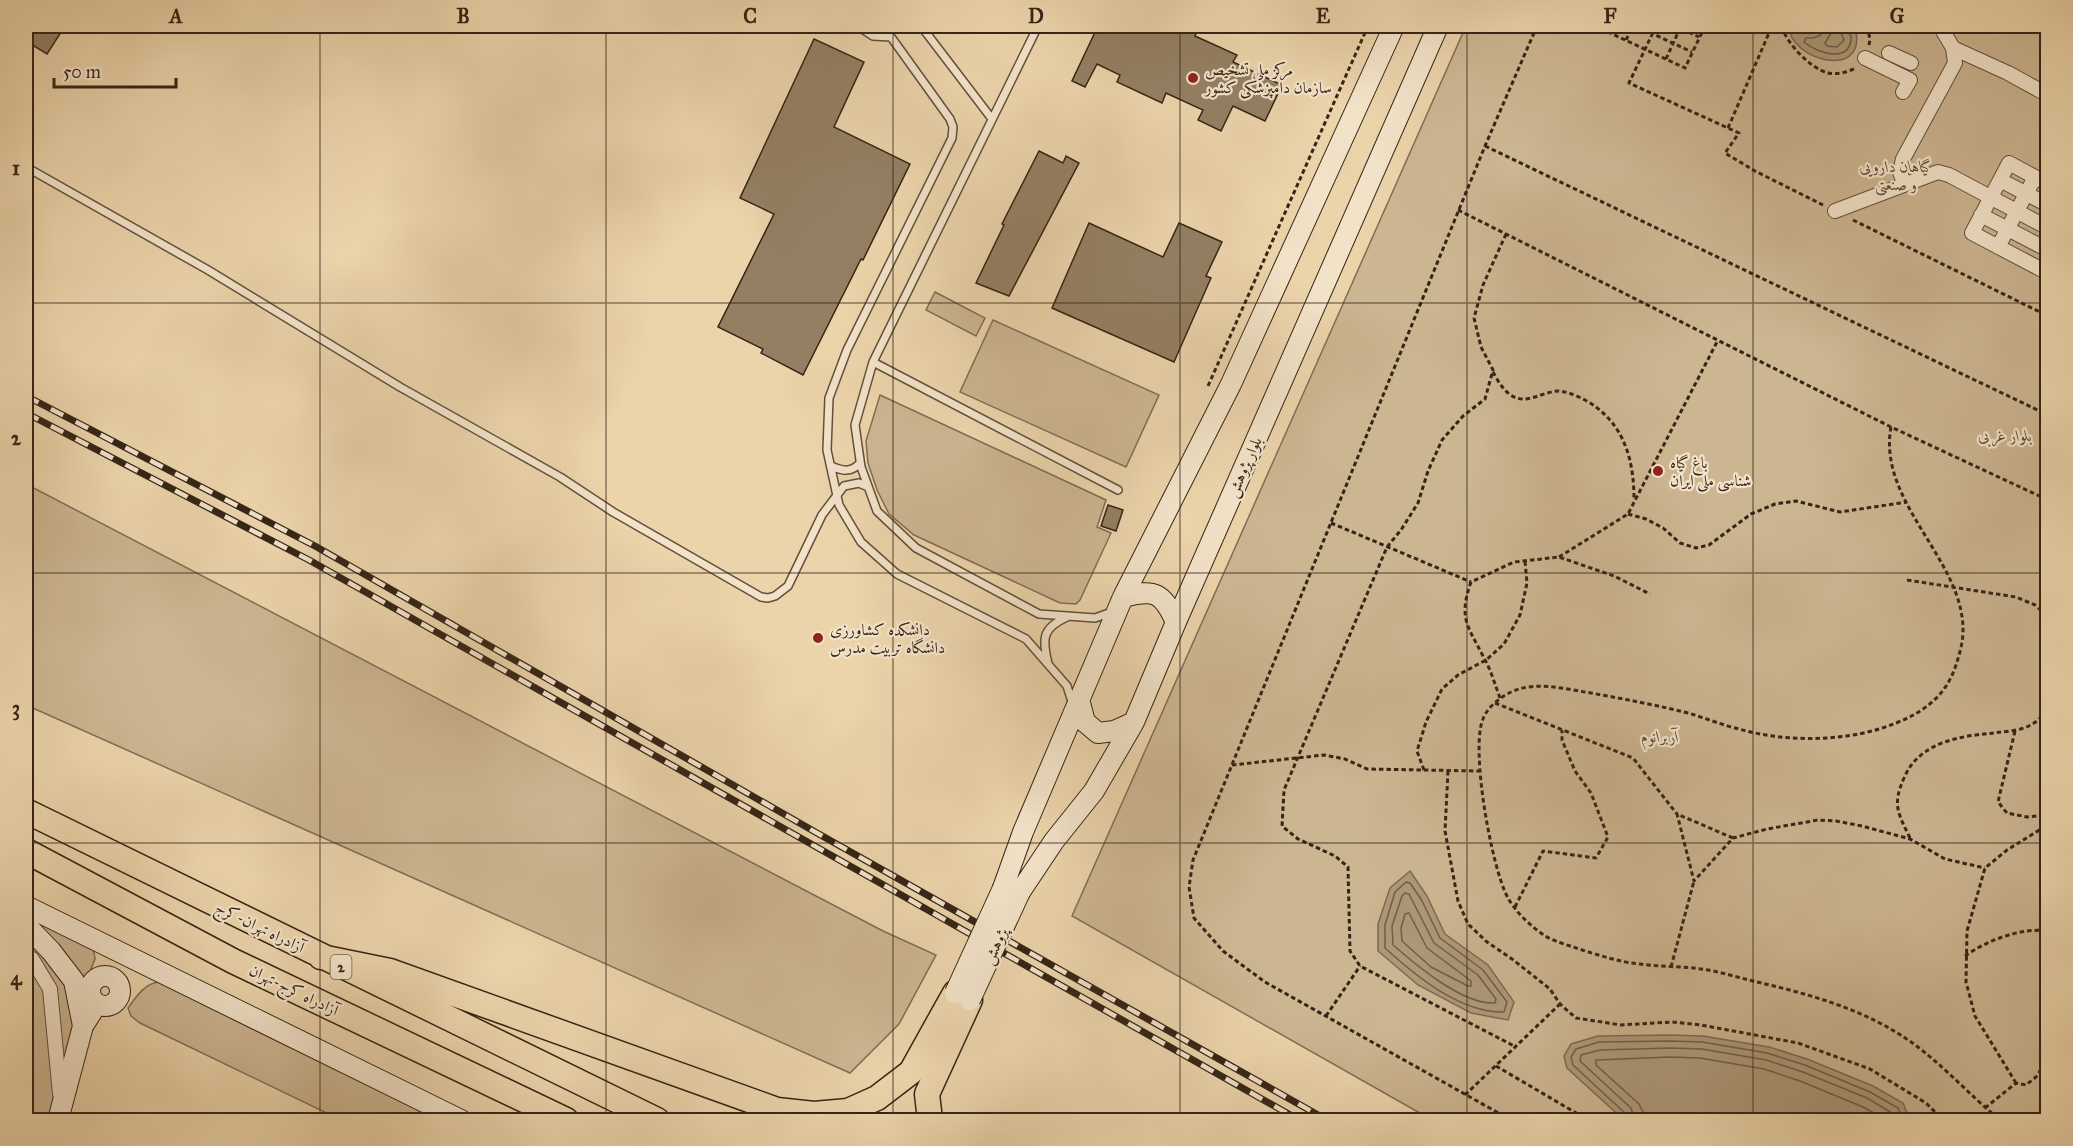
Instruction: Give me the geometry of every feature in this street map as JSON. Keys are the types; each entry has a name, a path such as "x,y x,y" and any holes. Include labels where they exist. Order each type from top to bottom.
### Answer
{"highway":[{"name":"آزادراه تهران-کرج","path":"26,811 657,1120"},
{"name":"آزادراه کرج-تهران","path":"26,851 233,961 567,1120"},
{"path":"321,957 390,971 777,1110 814,1114 848,1111 877,1098 911,1072 963,997"},
{"path":"930,1120 927,1094 963,997"}],"street":[{"path":"1012,890 1023,832 1120,604 1231,384 1394,26"},
{"name":"بلوار پژوهش","path":"1012,890 1094,791 1134,722 1438,26"},
{"path":"1904,183 1900,172 1903,159 1955,63 1953,48 1940,26"},
{"path":"1953,48 2008,73 2048,95"},
{"path":"1865,58 1910,80 1903,92"},
{"path":"1893,72 1900,58"},
{"path":"1998,247 2026,194 2041,180 2009,163 1972,233 1998,247 2048,273"},
{"path":"1835,211 1904,183 1938,172 1949,174 2017,211 2046,223 2025,261"},
{"path":"2000,180 2048,205"},
{"path":"1982,215 2048,250"},
{"path":"1120,604 1144,592 1156,594 1166,602 1176,622"},
{"path":"1077,705 1085,722 1098,733 1114,731 1134,722"},
{"name":"پژوهش","path":"963,997 1012,890"},
{"path":"26,906 461,1120"},
{"path":"26,926 51,951 74,981 83,1026"},
{"path":"60,1115 83,1026 98,1004 107,1006 115,1001 120,992 110,979 100,942"},
{"path":"26,956 33,959 50,989 59,1062 60,1115"},
{"path":"110,979 141,962"}],"lane":[{"path":"858,26 873,36 891,38 950,119 953,127 952,138 847,350 830,398 827,450 839,505 861,542 897,574 1026,639 1067,686 1077,705"},
{"path":"921,26 992,119"},
{"path":"1038,26 873,362 855,425 861,463 877,511 916,548 1039,614 1095,618 1120,604"},
{"path":"26,167 208,270 400,387 560,477 613,512 761,597 775,596 788,586 822,515 844,486 859,483 868,487"},
{"path":"873,362 1118,490"},
{"path":"831,466 844,471 855,469 861,463"},
{"path":"1048,665 1043,643 1047,631 1055,623 1069,616"}],"path":[{"path":"1205,393 1368,26"},
{"path":"1511,1120 1265,982 1223,951 1194,918 1189,886 1193,860 1458,210 1537,26"},
{"path":"1609,26 1606,31 1685,68 1705,26"},
{"path":"1626,40 1634,26 1692,52"},
{"path":"1656,26 1629,83 1739,133 1725,153 1755,171 2048,316"},
{"path":"1675,26 1700,37"},
{"path":"1728,128 1772,26"},
{"path":"1782,26 1790,42 1807,61 1828,73 1848,72 1865,58 1870,39 1867,26"},
{"path":"2042,26 2048,41"},
{"path":"1666,59 1681,27"},
{"path":"1485,146 2048,414"},
{"path":"1458,210 1891,427 2048,500"},
{"path":"1506,234 1483,285 1474,318 1481,347 1499,383 1509,393 1521,399 1558,391 1575,395 1594,405 1610,419 1625,441 1631,460 1635,502"},
{"path":"1331,523 1470,582 1514,562 1559,557 1628,514 1718,340"},
{"path":"1493,370 1485,399 1463,416 1442,440 1428,471 1418,503 1387,547 1284,790 1282,826 1298,839 1335,856 1348,867 1350,951 1360,966 1516,1047"},
{"path":"1891,427 1888,440 1889,458 1907,502 1954,587 1963,630 1960,653 1952,677 1940,696 1916,715 1891,726 1837,737 1803,740 1739,729 1680,711 1561,688 1544,686 1518,689 1500,698 1484,716 1478,734 1482,795 1499,874 1508,898 1527,922 1550,939 1636,964 1701,969 1797,991 1859,1013 1903,1036 2000,1120"},
{"path":"1628,514 1663,528 1680,543 1696,548 1709,545 1751,514 1775,504 1796,501 1840,512 1907,502"},
{"path":"1559,557 1614,576 1650,594"},
{"path":"1424,770 1417,751 1426,722 1442,689 1458,675 1486,660 1504,644 1520,615 1527,584 1524,561"},
{"path":"1907,580 2016,597 2035,605 2048,617"},
{"path":"1470,582 1464,603 1467,627 1486,660 1500,698"},
{"path":"1495,703 1633,758 1677,814 1694,881"},
{"path":"1910,839 1898,814 1897,794 1908,768 1922,753 1944,742 1964,736 2015,731 2034,724 2048,710"},
{"path":"1515,907 1543,851 1596,858 1608,837 1591,793 1575,771 1562,740 1562,730"},
{"path":"2015,731 1998,801 2007,813 2027,817 2048,814"},
{"path":"1232,765 1324,755 1345,759 1367,769 1479,771"},
{"path":"1448,771 1445,831 1458,901 1468,924 1487,942 1550,989 1560,1004 1576,1018 1621,1025 1672,1023 1701,1025 1798,1043 1870,1069 1926,1104 1943,1120"},
{"path":"1677,814 1733,838"},
{"path":"2048,819 2041,829 2007,850 1985,868 1967,930 1965,956 1965,982 1975,1016 2016,1083 2026,1085 2036,1077 2048,1059"},
{"path":"1671,967 1694,881 1733,838 1793,824 1827,820 1862,826 1910,839 1945,859 1985,868"},
{"path":"1965,956 1992,940 2039,930 2048,931"},
{"path":"1326,1016 1360,966"},
{"path":"1466,1095 1560,1004"},
{"path":"1496,1066 1588,1120"},
{"path":"1985,1107 2016,1083"}],"green space":[{"name":"باغ گیاه‌ شناسی ملی ایران","path":"1466,26 2047,26 2047,1120 1432,1120 1072,916"},
{"path":"935,292 985,318 976,336 926,310"},
{"path":"993,320 1159,395 1126,467 960,392"},
{"path":"880,395 1106,500 1097,527 1111,533 1080,600 1076,604 1060,603 914,535 889,514 877,490 868,463 866,441"},
{"path":"26,484 883,931 936,955 899,1024 850,1073 26,705"},
{"path":"26,912 93,947 95,959 82,991"},
{"path":"26,932 61,970 76,1019 49,1120 26,1120"},
{"path":"159,982 441,1120 341,1120 140,1023 131,1016 128,1008 145,988"}],"water":[{"path":"1789,26 1813,32 1820,26 1849,26 1856,32 1856,47 1849,56 1839,60 1826,60 1801,48 1792,38"},
{"path":"1410,871 1427,896 1445,934 1488,965 1514,1002 1508,1020 1471,1013 1418,985 1378,951 1378,924 1390,888"},
{"path":"1598,1036 1703,1036 1769,1047 1807,1059 1873,1086 1903,1103 1910,1120 1624,1120 1567,1068 1564,1056 1571,1044"}],"building":[{"path":"26,26 65,26 47,54 26,41"},
{"name":"مرکز ملی تشخیص سازمان دامپزشکی کشور","path":"1098,26 1191,26 1198,29 1195,36 1237,55 1233,62 1282,85 1265,121 1233,106 1221,131 1198,120 1203,110 1166,93 1162,103 1117,82 1120,75 1097,64 1085,87 1072,81"},
{"path":"814,39 864,62 834,127 910,164 803,375 761,353 763,349 718,327 774,214 740,198"},
{"path":"1039,151 1063,163 1066,156 1079,163 1009,296 976,283 1004,225 1002,224"},
{"path":"1089,223 1163,257 1179,223 1222,242 1206,276 1211,278 1174,362 1052,308"},
{"path":"1108,505 1123,510 1116,531 1101,526"}],"railway":[{"path":"26,396 315,546 817,833 1327,1120"},
{"path":"26,413 309,560 1299,1120"}],"place":[{"name":"مرکز ملی تشخیص سازمان دامپزشکی کشور","path":"1193,78"},
{"name":"باغ گیاه‌ شناسی ملی ایران","path":"1658,471"},
{"name":"دانشکده کشاورزی دانشگاه تربیت مدرس","path":"818,638"}],"park label":[{"name":"گیاهان دارویی و صنعتی","path":"1896,175"},
{"name":"بلوار غربی","path":"2005,435"},
{"name":"آربرانوم","path":"1660,736"}]}
